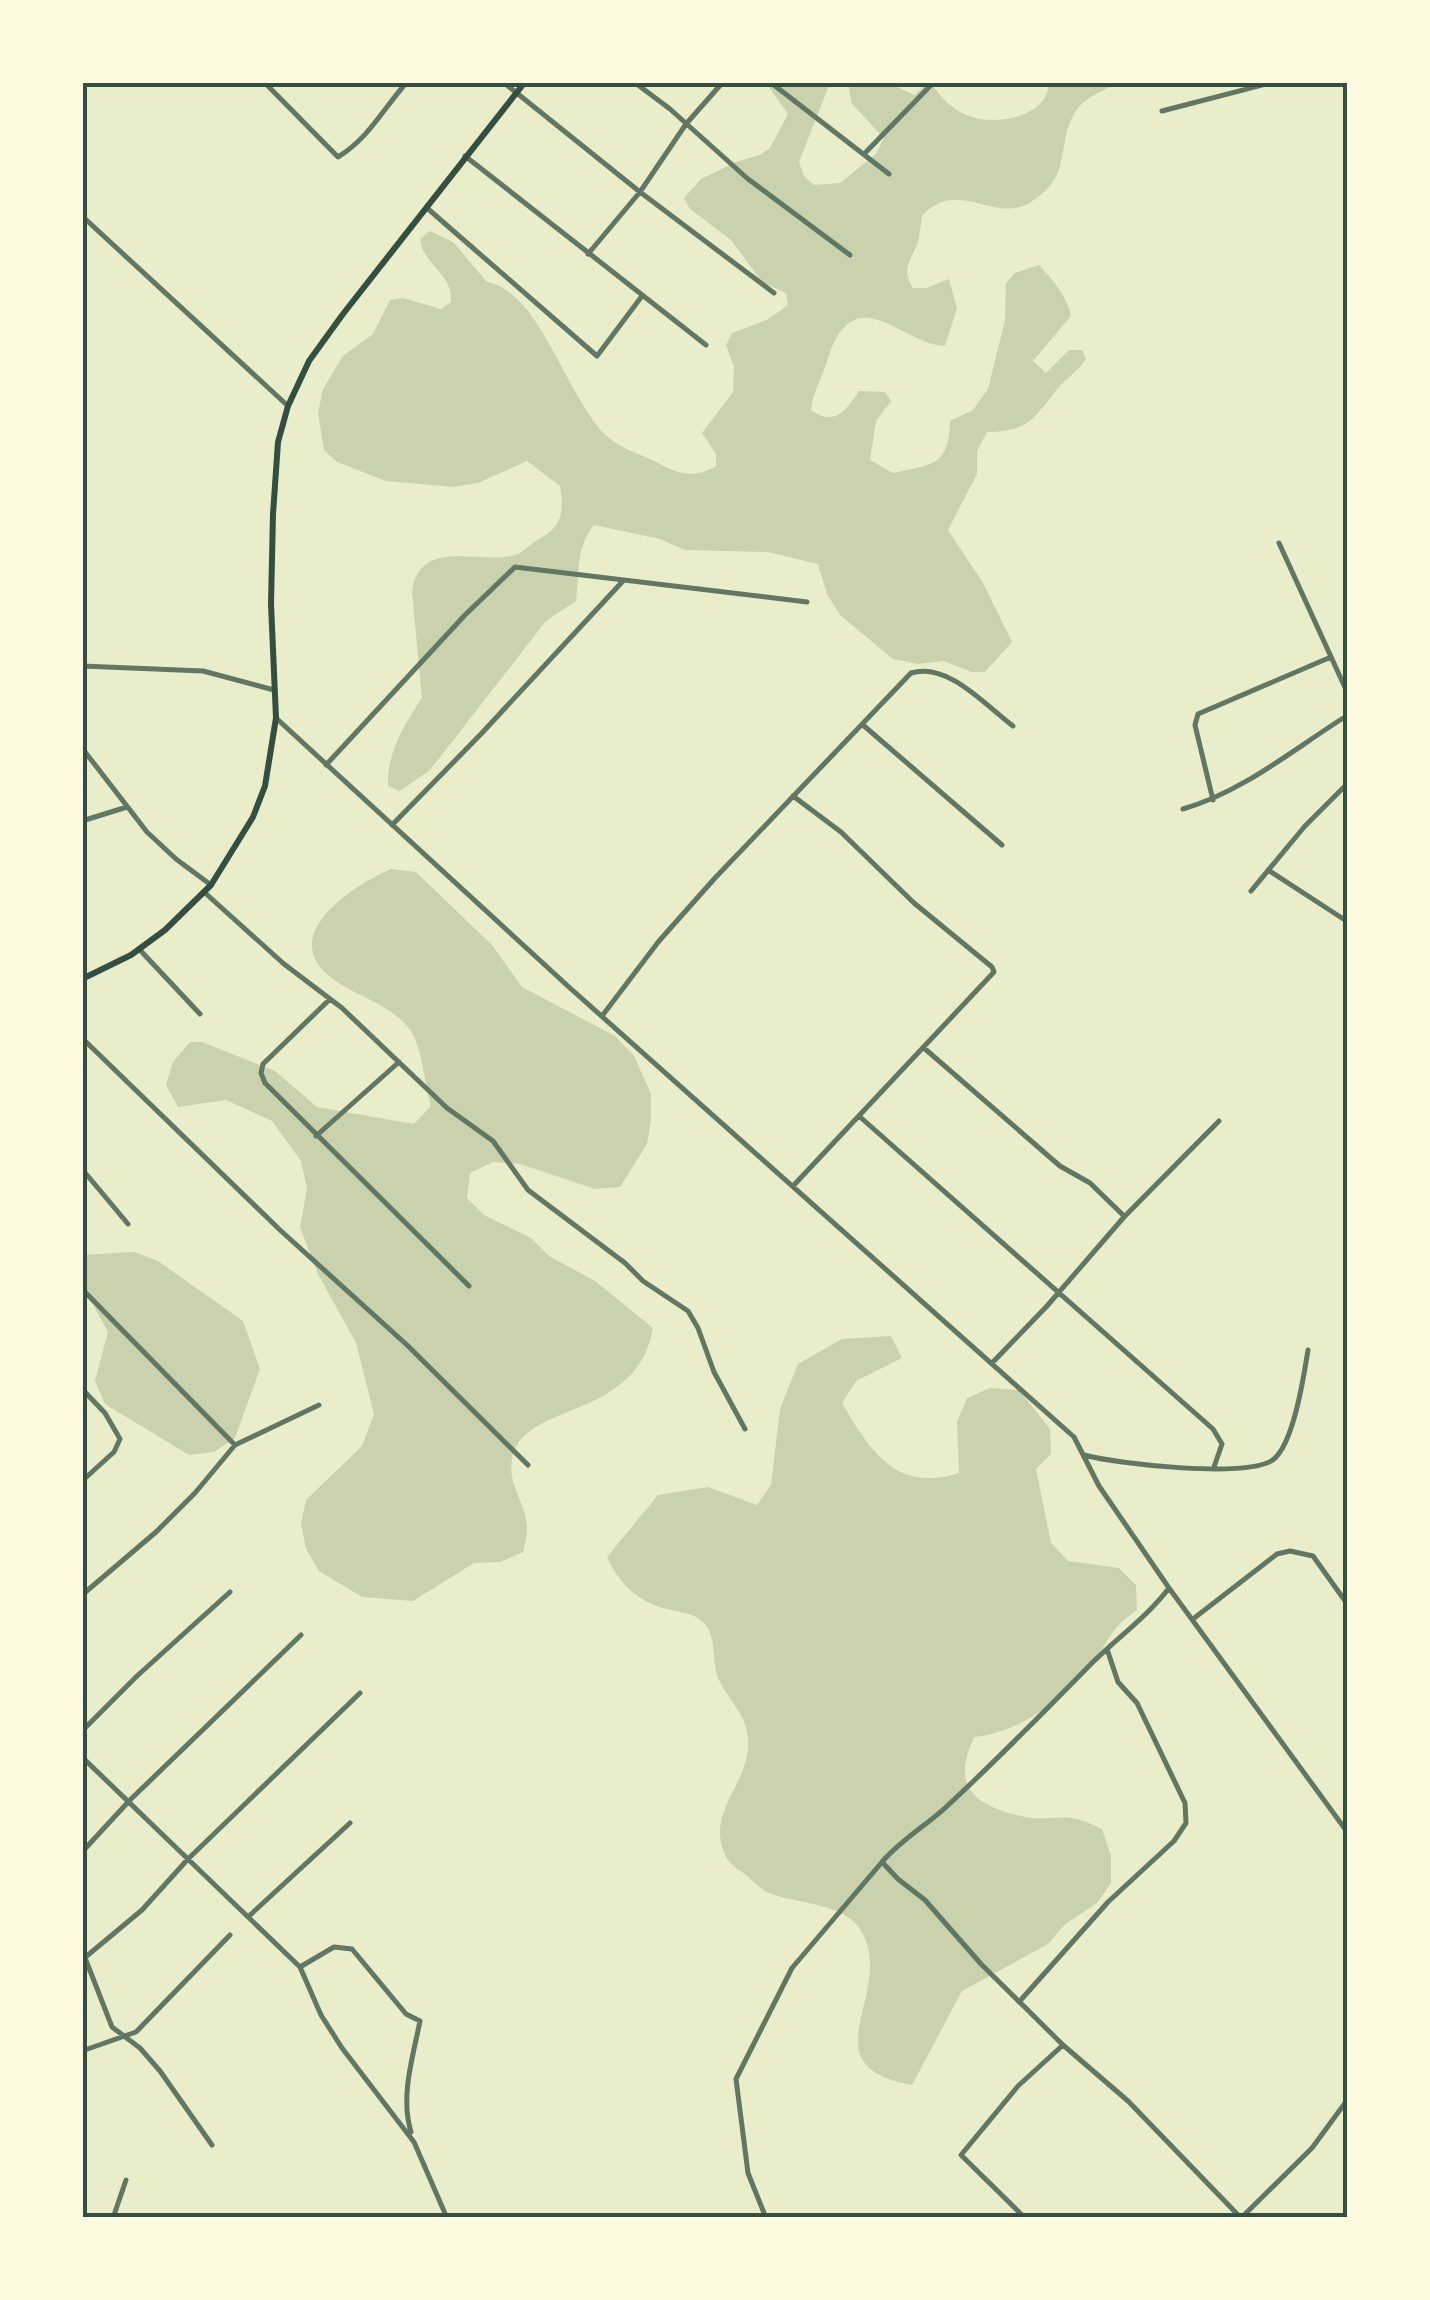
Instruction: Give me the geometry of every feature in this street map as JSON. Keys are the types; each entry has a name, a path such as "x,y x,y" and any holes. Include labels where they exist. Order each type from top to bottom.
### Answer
{"main road":[{"path":"82,979 139,949 165,930 211,885 252,818 265,786 276,718 271,604 275,478 278,442 288,406 310,361 425,206 525,82"}],"street":[{"path":"264,82 338,158 373,128 387,104 407,82"},
{"path":"503,82 774,293"},
{"path":"634,82 748,179 850,256"},
{"path":"588,254 640,192 686,124 723,82"},
{"path":"770,82 889,174"},
{"path":"865,153 934,82"},
{"path":"1162,111 1274,82"},
{"path":"466,156 706,346"},
{"path":"425,206 597,356 642,296"},
{"path":"82,216 288,406"},
{"path":"1279,543 1348,694"},
{"path":"326,764 512,568 807,602"},
{"path":"392,824 623,581"},
{"path":"1213,800 1194,725 1198,714 1331,657"},
{"path":"82,666 213,672 274,690"},
{"path":"602,1016 659,941 904,678 922,670 944,675 1013,726"},
{"path":"1183,809 1213,800 1348,715"},
{"path":"276,718 1074,1438 1099,1486 1169,1588 1348,1833"},
{"path":"863,725 1002,844"},
{"path":"82,748 158,844 211,885"},
{"path":"1251,891 1348,782"},
{"path":"793,1186 994,970 914,902 841,832 794,796"},
{"path":"82,820 128,806"},
{"path":"1268,870 1348,922"},
{"path":"204,892 284,964 330,999 447,1108 492,1141 528,1190 643,1281 688,1311 714,1372 745,1429"},
{"path":"139,949 200,1014"},
{"path":"330,999 261,1068 265,1083 468,1286"},
{"path":"82,1038 528,1464"},
{"path":"924,1048 1060,1166 1090,1182 1124,1217"},
{"path":"316,1136 399,1062"},
{"path":"858,1116 1214,1429 1222,1444 1214,1467"},
{"path":"992,1363 1124,1217 1219,1122"},
{"path":"82,1169 128,1224"},
{"path":"82,1289 235,1445"},
{"path":"1084,1456 1174,1469 1260,1465 1275,1458 1299,1402 1308,1350"},
{"path":"82,1388 105,1413 120,1440 114,1452 82,1481"},
{"path":"82,1595 156,1532 235,1445 319,1405"},
{"path":"1192,1620 1277,1554 1290,1551 1313,1556 1348,1605"},
{"path":"766,2218 748,2173 736,2079 792,1968 904,1837 942,1810 1156,1606 1169,1588"},
{"path":"82,1730 230,1592"},
{"path":"82,1852 300,1635"},
{"path":"1019,2002 1066,1946 1174,1841 1186,1823 1185,1803 1137,1703 1113,1673 1107,1649"},
{"path":"212,2145 160,2070 140,2048 112,2027 84,1955 142,1910 188,1859 360,1692"},
{"path":"82,1757 300,1967 321,2015 342,2048 414,2142"},
{"path":"248,1918 350,1823"},
{"path":"882,1862 925,1900 1063,2046 1128,2100 1241,2218 1312,2148 1348,2100"},
{"path":"82,2050 136,2032 230,1935"},
{"path":"300,1967 334,1946 352,1949 406,2014 420,2021 405,2115 447,2218"},
{"path":"1025,2218 961,2156 1018,2086 1063,2046"},
{"path":"113,2218 126,2180"}],"green space":[{"path":"766,83 830,83 799,162 804,176 814,185 840,183 876,154 884,138 852,104 848,83 891,84 914,95 922,88 920,83 931,83 959,111 995,120 1032,110 1047,94 1048,83 1118,83 1078,108 1053,182 1031,202 1004,208 949,200 922,216 907,275 913,288 926,288 949,279 957,308 945,346 928,343 880,320 851,321 839,334 812,403 811,410 833,417 859,391 885,392 891,401 876,421 870,460 893,473 936,461 946,447 950,421 973,410 988,389 1005,320 1006,283 1015,273 1039,265 1049,276 1063,295 1071,316 1033,361 1046,373 1069,350 1082,350 1086,359 1029,421 1013,429 987,432 977,451 977,474 948,530 983,583 1012,642 985,672 972,672 944,661 918,664 893,659 840,615 827,594 818,564 768,552 685,550 660,539 594,525 581,551 576,601 546,621 430,770 400,791 388,786 394,750 422,698 412,592 417,574 428,563 441,558 507,557 520,553 557,523 562,503 560,486 527,461 478,483 453,487 386,481 337,462 324,450 318,413 323,389 343,356 373,334 390,300 403,298 441,309 451,302 447,283 422,248 420,239 430,231 453,242 487,282 506,290 523,305 594,422 609,438 679,472 700,473 716,466 716,454 702,433 733,392 734,367 726,345 732,333 767,320 788,305 786,293 762,282 731,240 690,209 684,198 701,179 770,148 788,114"},
{"path":"391,869 416,872 492,945 522,987 615,1036 634,1056 651,1094 647,1144 620,1187 595,1189 520,1164 493,1162 470,1173 467,1198 484,1215 531,1238 549,1256 595,1281 653,1328 643,1358 626,1379 606,1394 539,1425 523,1438 513,1455 512,1475 526,1519 523,1552 500,1562 474,1563 413,1601 362,1597 319,1571 306,1549 301,1524 306,1500 362,1446 374,1414 356,1343 318,1274 300,1227 307,1189 301,1161 272,1121 226,1100 178,1107 166,1085 173,1062 190,1042 202,1042 275,1071 317,1107 414,1124 431,1106 411,1031 395,1014 333,979 317,963 312,946 316,930 341,899"},
{"path":"134,1252 158,1261 243,1321 260,1369 235,1438 214,1452 189,1455 105,1404 95,1381 108,1332 83,1286 82,1255"},
{"path":"891,1336 902,1358 856,1381 842,1403 875,1452 902,1473 918,1477 959,1473 957,1422 967,1398 990,1388 1019,1390 1050,1429 1051,1454 1036,1469 1051,1543 1068,1561 1119,1568 1136,1585 1137,1610 1120,1624 1091,1664 1053,1702 1008,1729 974,1737 965,1770 972,1792 993,1807 1032,1818 1073,1818 1102,1829 1111,1856 1111,1883 1097,1903 1064,1925 1048,1944 962,1991 912,2085 881,2076 864,2062 858,2045 870,1958 863,1934 855,1923 833,1910 769,1893 728,1860 721,1842 721,1825 746,1762 748,1744 745,1724 718,1678 707,1627 693,1616 656,1606 638,1596 623,1583 607,1557 658,1495 708,1487 757,1505 771,1485 780,1409 798,1364 842,1339"}]}
